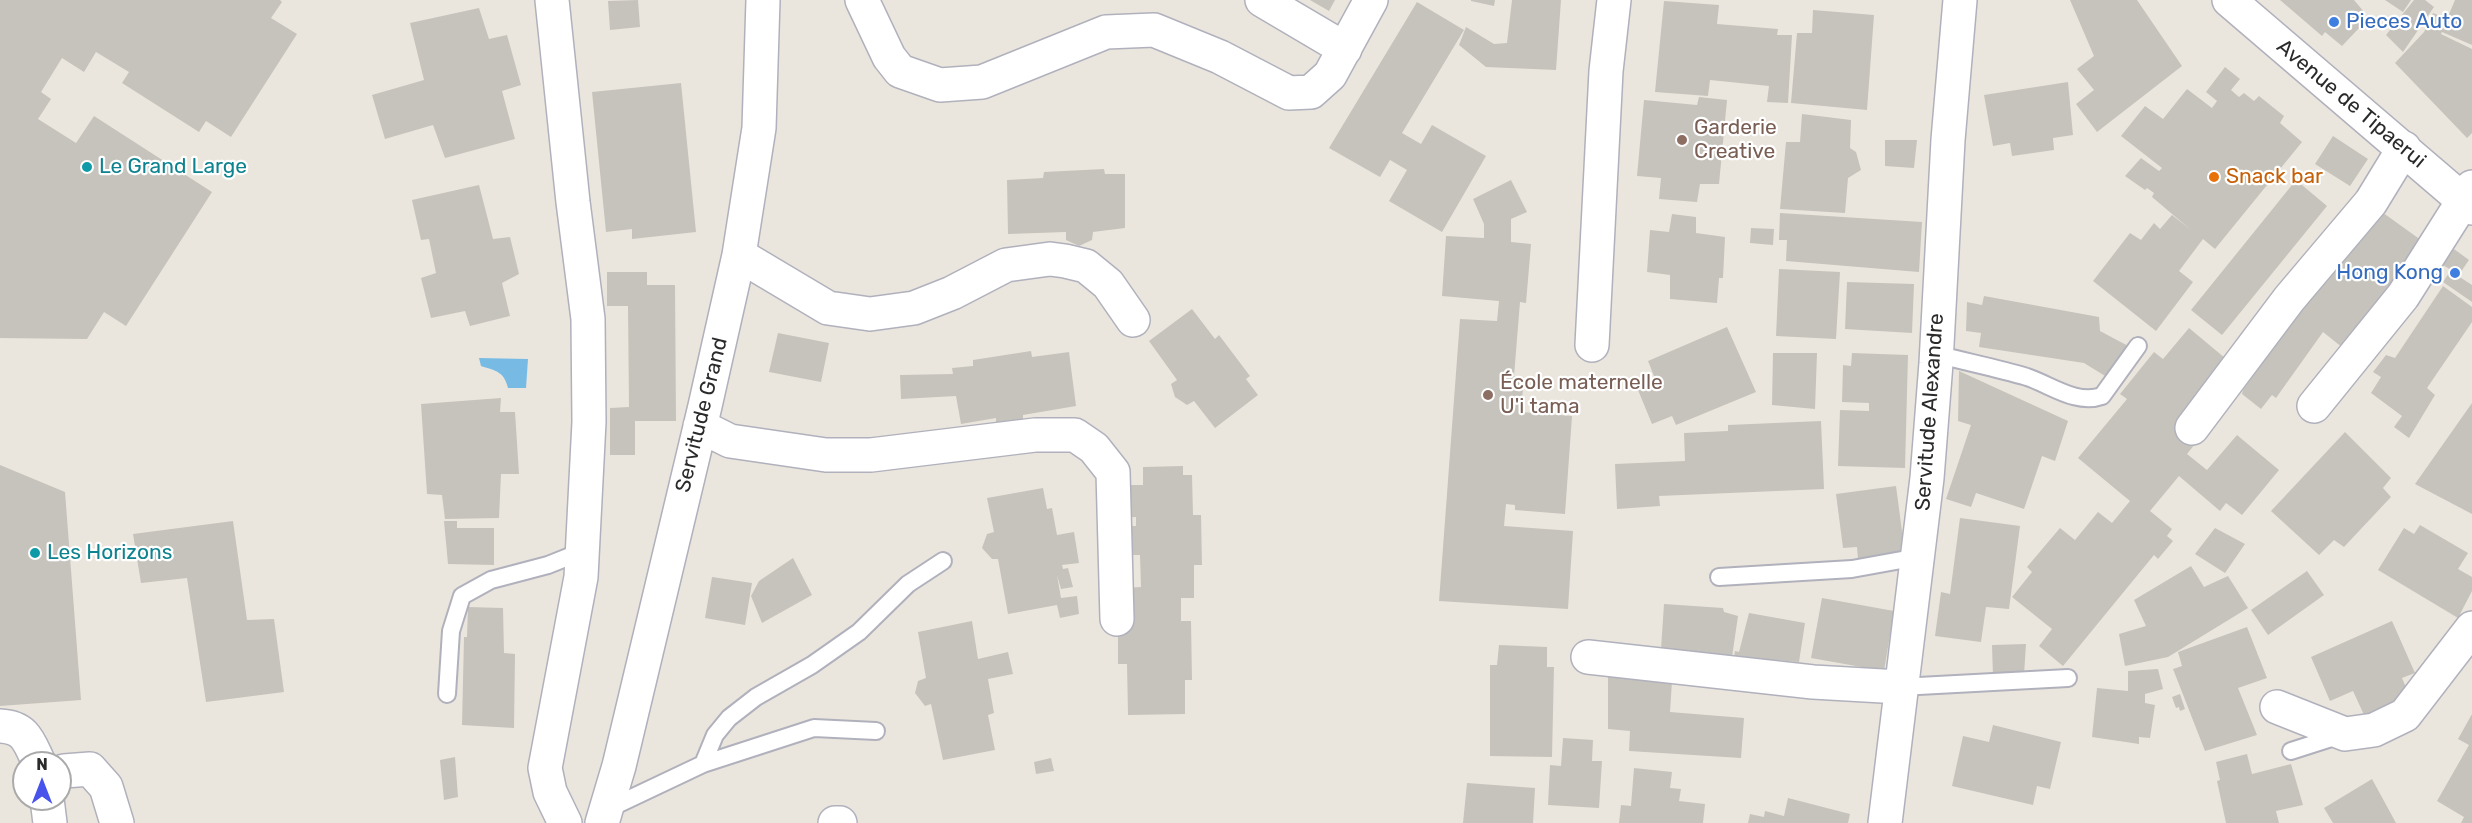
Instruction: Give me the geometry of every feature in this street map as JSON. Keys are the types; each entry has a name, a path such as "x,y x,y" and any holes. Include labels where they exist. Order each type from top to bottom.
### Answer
{"street":[{"path":"552,0 588,319 589,422 581,576 570,646 554,711 545,768 550,792 565,823"},
{"name":"Servitude Grand","path":"604,816 619,766 739,255 759,128 763,0"},
{"path":"862,0 888,57 900,71 940,85 982,82 1106,32 1154,30 1220,57 1289,93 1311,92 1330,75 1371,0"},
{"path":"1262,0 1345,49"},
{"path":"1592,345 1606,71 1614,0"},
{"name":"Servitude Alexandre","path":"1885,823 1927,478 1948,140 1960,0"},
{"name":"Avenue de Tipaerui","path":"2229,0 2404,148 2469,199"},
{"path":"2192,428 2289,299 2371,202 2404,148"},
{"path":"2314,406 2403,296 2469,199"},
{"path":"739,255 828,308 870,314 914,308 952,293 1006,265 1050,259 1065,261 1086,266 1108,284 1133,320"},
{"path":"700,426 730,441 826,455 871,455 1035,435 1075,435 1094,448 1113,472 1117,619"},
{"path":"2277,707 2345,734 2374,729 2405,715 2472,628"},
{"path":"1588,657 1813,682 1900,687"},
{"path":"0,726 19,729 28,739 34,751"},
{"path":"72,770 90,769 106,787 117,823"},
{"path":"835,823 840,823"}],"lane":[{"path":"1936,354 2028,378 2075,397 2095,399 2102,396 2138,346"},
{"path":"447,694 451,631 462,596 490,580 548,565 583,551"},
{"path":"1719,576 1852,569 1918,557"},
{"path":"703,764 715,735 729,718 756,697 812,665 859,632 908,584 943,561"},
{"path":"1900,687 2068,678"},
{"path":"604,816 703,764 814,728 876,731"},
{"path":"2291,751 2345,734"}],"water":[{"path":"479,358 528,359 526,388 508,388 502,375 481,366"}],"building":[{"name":"Le Grand Large","path":"0,0 280,0 282,2 271,18 297,34 231,137 206,121 199,132 122,83 129,72 96,52 84,72 62,58 41,92 51,99 38,119 76,143 94,116 212,192 126,326 104,312 87,339 0,338"},
{"path":"638,0 640,27 610,30 608,1"},
{"path":"1310,0 1335,0 1329,11"},
{"path":"1471,0 1495,0 1494,6"},
{"path":"1512,0 1561,0 1556,70 1486,67 1459,45 1466,27 1494,44 1507,43"},
{"path":"2070,0 2137,0 2182,66 2097,132 2076,104 2094,90 2077,69 2094,56"},
{"name":"Pieces Auto","path":"2280,0 2354,0 2365,13 2360,20 2362,25 2342,46 2325,32 2322,36"},
{"path":"2385,0 2411,0 2403,12"},
{"path":"2414,0 2425,0 2434,7 2403,52 2386,35"},
{"path":"2455,0 2472,0 2472,45 2442,32 2441,34 2472,49 2472,133 2467,138 2395,63 2424,32 2433,13 2447,19"},
{"path":"1664,1 1719,5 1717,24 1778,29 1777,35 1792,35 1788,103 1767,102 1769,86 1710,80 1708,96 1655,92"},
{"path":"1417,2 1464,30 1402,133 1421,144 1432,125 1486,156 1442,232 1389,201 1407,170 1390,160 1380,177 1329,148"},
{"path":"479,8 489,39 507,35 521,85 502,91 515,139 445,158 433,125 385,139 372,95 424,80 410,23"},
{"path":"1813,10 1874,15 1867,110 1791,103 1797,33 1812,33"},
{"name":"Snack bar","path":"2225,67 2240,79 2231,90 2239,97 2244,93 2254,101 2259,96 2284,116 2280,123 2302,142 2215,249 2203,239 2179,271 2193,282 2156,331 2093,281 2130,233 2141,240 2154,223 2160,229 2172,215 2191,230 2152,197 2154,193 2147,188 2145,190 2125,176 2141,158 2159,171 2162,168 2121,136 2145,106 2163,119 2187,89 2212,108 2217,101 2206,92"},
{"path":"2068,82 2073,135 2053,138 2054,150 2012,156 2010,143 1993,146 1984,95"},
{"path":"681,83 696,232 632,239 632,229 606,232 592,92"},
{"name":"Garderie Creative","path":"1699,97 1727,100 1719,184 1700,184 1697,202 1659,199 1661,178 1637,176 1644,100 1697,105"},
{"path":"1802,114 1851,120 1850,148 1856,152 1861,170 1848,178 1845,213 1780,209 1786,142 1800,142"},
{"path":"2333,136 2368,159 2350,186 2315,164"},
{"path":"1885,140 1917,140 1914,168 1885,166"},
{"path":"1104,169 1105,174 1125,174 1125,228 1093,232 1092,240 1079,246 1066,240 1066,232 1008,234 1007,180 1043,178 1044,172"},
{"name":"École maternelle U'i tama","path":"1511,180 1527,212 1511,219 1511,242 1531,244 1526,303 1520,302 1514,376 1524,377 1521,412 1572,416 1565,514 1515,510 1515,505 1506,504 1504,526 1573,531 1568,609 1439,601 1460,319 1497,321 1499,301 1442,296 1446,236 1484,238 1484,224 1473,199"},
{"path":"2296,180 2327,206 2222,335 2191,310"},
{"path":"479,185 493,239 510,237 519,274 502,283 510,316 470,326 465,311 431,318 421,278 436,273 429,239 421,240 412,200"},
{"path":"2375,207 2425,243 2348,352 2323,332 2276,398 2272,395 2261,409 2242,394 2243,390"},
{"path":"1780,213 1922,222 1919,272 1786,261 1787,240 1779,240"},
{"path":"1672,214 1696,217 1696,233 1725,237 1723,278 1719,278 1717,303 1670,299 1670,275 1647,272 1650,230 1669,232"},
{"path":"1751,228 1774,229 1773,245 1750,243"},
{"name":"Hong Kong","path":"2454,249 2469,260 2458,276 2472,285 2472,302 2443,282 2451,270 2443,265"},
{"path":"1779,269 1840,272 1836,339 1776,336"},
{"path":"607,272 647,272 647,285 675,285 676,421 635,421 635,455 610,455 610,408 629,407 628,306 607,306"},
{"path":"1847,282 1914,284 1912,333 1845,329"},
{"path":"2443,286 2472,307 2472,322 2427,388 2435,395 2409,438 2394,427 2402,416 2371,393 2381,377 2373,372 2386,355 2395,358"},
{"path":"1984,296 2099,317 2100,331 2132,348 2110,379 2084,363 1979,347 1981,333 1966,331 1967,302 1982,305"},
{"path":"1192,309 1215,339 1219,335 1250,376 1246,379 1258,395 1215,428 1194,401 1187,405 1175,397 1171,384 1177,380 1149,341"},
{"path":"1727,327 1756,392 1676,425 1672,416 1652,424 1638,390 1656,381 1648,361"},
{"path":"2189,328 2231,363 2176,429 2195,444 2187,454 2207,470 2237,435 2279,470 2242,515 2226,503 2220,511 2179,476 2150,511 2172,529 2167,536 2173,541 2158,559 2154,555 2063,666 2039,646 2052,629 2012,597 2032,572 2027,567 2060,528 2075,540 2098,512 2112,523 2130,501 2078,458 2127,399 2120,394 2154,352 2163,359"},
{"path":"778,333 829,343 821,382 769,372"},
{"path":"1031,351 1032,357 1069,352 1076,406 1023,415 1023,424 996,426 996,418 961,424 956,396 901,399 900,375 953,374 952,368 973,366 973,360"},
{"path":"1773,353 1817,353 1815,409 1772,405"},
{"path":"1852,353 1908,355 1905,468 1838,466 1840,410 1869,411 1869,403 1842,402 1843,365 1851,366"},
{"path":"1959,371 2068,421 2055,461 2042,456 2024,509 1976,493 1971,507 1946,499 1971,425 1958,421"},
{"path":"501,398 500,412 515,412 519,474 501,474 499,518 445,519 442,495 427,494 421,404"},
{"path":"2472,403 2472,514 2415,484"},
{"path":"1821,421 1824,489 1659,496 1660,506 1617,509 1615,464 1685,461 1684,433 1728,431 1728,425"},
{"path":"2345,432 2391,478 2383,488 2391,497 2344,547 2334,540 2319,555 2271,511"},
{"name":"Les Horizons","path":"0,465 65,492 81,700 0,706"},
{"path":"1183,466 1183,475 1192,475 1193,515 1201,515 1202,565 1194,565 1194,598 1181,598 1181,621 1191,621 1192,680 1185,680 1185,714 1128,715 1127,664 1118,664 1118,635 1126,635 1125,588 1141,587 1140,555 1127,555 1127,526 1136,526 1136,517 1119,518 1119,485 1143,485 1143,467"},
{"path":"1896,486 1905,554 1858,559 1857,547 1843,548 1836,494"},
{"path":"1043,488 1047,509 1052,508 1057,535 1074,532 1079,563 1062,565 1063,569 1068,568 1073,587 1061,589 1057,575 1061,598 1077,596 1079,614 1060,618 1057,605 1008,614 998,559 992,559 982,548 987,534 994,532 987,498"},
{"path":"1960,518 2020,526 2009,609 1986,607 1981,642 1935,636 1941,592 1950,594"},
{"path":"233,521 247,620 274,619 284,692 206,702 187,578 141,583 133,534"},
{"path":"444,521 457,521 457,528 494,528 494,565 448,564"},
{"path":"2420,525 2468,553 2458,569 2472,577 2472,591 2458,618 2378,570 2404,528 2414,534"},
{"path":"2215,528 2245,544 2225,573 2195,554"},
{"path":"793,558 812,595 762,623 751,596 759,581"},
{"path":"2191,566 2204,587 2228,576 2248,608 2168,657 2125,666 2119,634 2146,626 2134,600"},
{"path":"2307,571 2324,595 2268,635 2251,610"},
{"path":"712,577 752,583 745,625 705,618"},
{"path":"1822,598 1894,611 1884,671 1811,658"},
{"path":"1664,604 1723,608 1724,612 1738,616 1732,657 1661,649"},
{"path":"468,607 503,608 504,653 515,654 514,728 462,725 464,637 467,637"},
{"path":"1749,613 1805,623 1799,662 1776,660 1773,669 1733,663 1735,651 1739,652"},
{"path":"972,621 978,659 1008,652 1013,674 988,679 994,713 988,715 995,750 943,760 931,704 925,706 915,693 918,681 926,678 918,632"},
{"path":"2392,621 2415,673 2402,678 2410,697 2365,717 2353,691 2330,701 2311,657"},
{"path":"2247,627 2267,678 2238,688 2257,735 2205,751 2173,669 2182,666 2178,652"},
{"path":"2026,644 2024,675 1993,677 1992,645"},
{"path":"1499,645 1547,647 1547,667 1554,667 1552,757 1490,756 1490,665 1497,665"},
{"path":"2158,669 2163,689 2145,694 2145,703 2155,705 2150,738 2139,737 2139,744 2092,737 2097,688 2128,691 2128,671"},
{"path":"1608,675 1672,681 1670,712 1744,718 1741,758 1629,751 1630,731 1608,729"},
{"path":"2180,694 2185,709 2180,711 2179,707 2176,708 2172,697"},
{"path":"2472,714 2472,823 2461,823 2464,817 2437,801 2469,745 2458,739"},
{"path":"1993,725 2061,742 2050,789 2037,786 2033,805 1952,786 1963,736 1989,742"},
{"path":"1563,738 1593,740 1592,761 1602,761 1599,808 1548,805 1550,765 1561,766"},
{"path":"2247,754 2252,774 2291,764 2303,805 2276,811 2279,823 2226,823 2217,781 2220,780 2216,762"},
{"path":"455,757 458,797 444,800 440,760"},
{"path":"1051,758 1054,771 1036,774 1034,762"},
{"path":"1634,768 1672,772 1670,788 1681,789 1679,801 1705,804 1703,823 1619,823 1621,805 1631,806"},
{"path":"2372,779 2396,823 2333,823 2324,808"},
{"path":"1467,783 1535,788 1533,823 1463,823"},
{"path":"1788,798 1850,814 1848,823 1748,823 1750,814 1764,817 1765,811 1784,816"}],"place":[{"name":"Pieces Auto","path":"2334,22"},
{"name":"Garderie Creative","path":"1682,140"},
{"name":"Le Grand Large","path":"87,167"},
{"name":"Snack bar","path":"2214,177"},
{"name":"Hong Kong","path":"2455,273"},
{"name":"École maternelle U'i tama","path":"1488,395"},
{"name":"Les Horizons","path":"35,553"}]}
